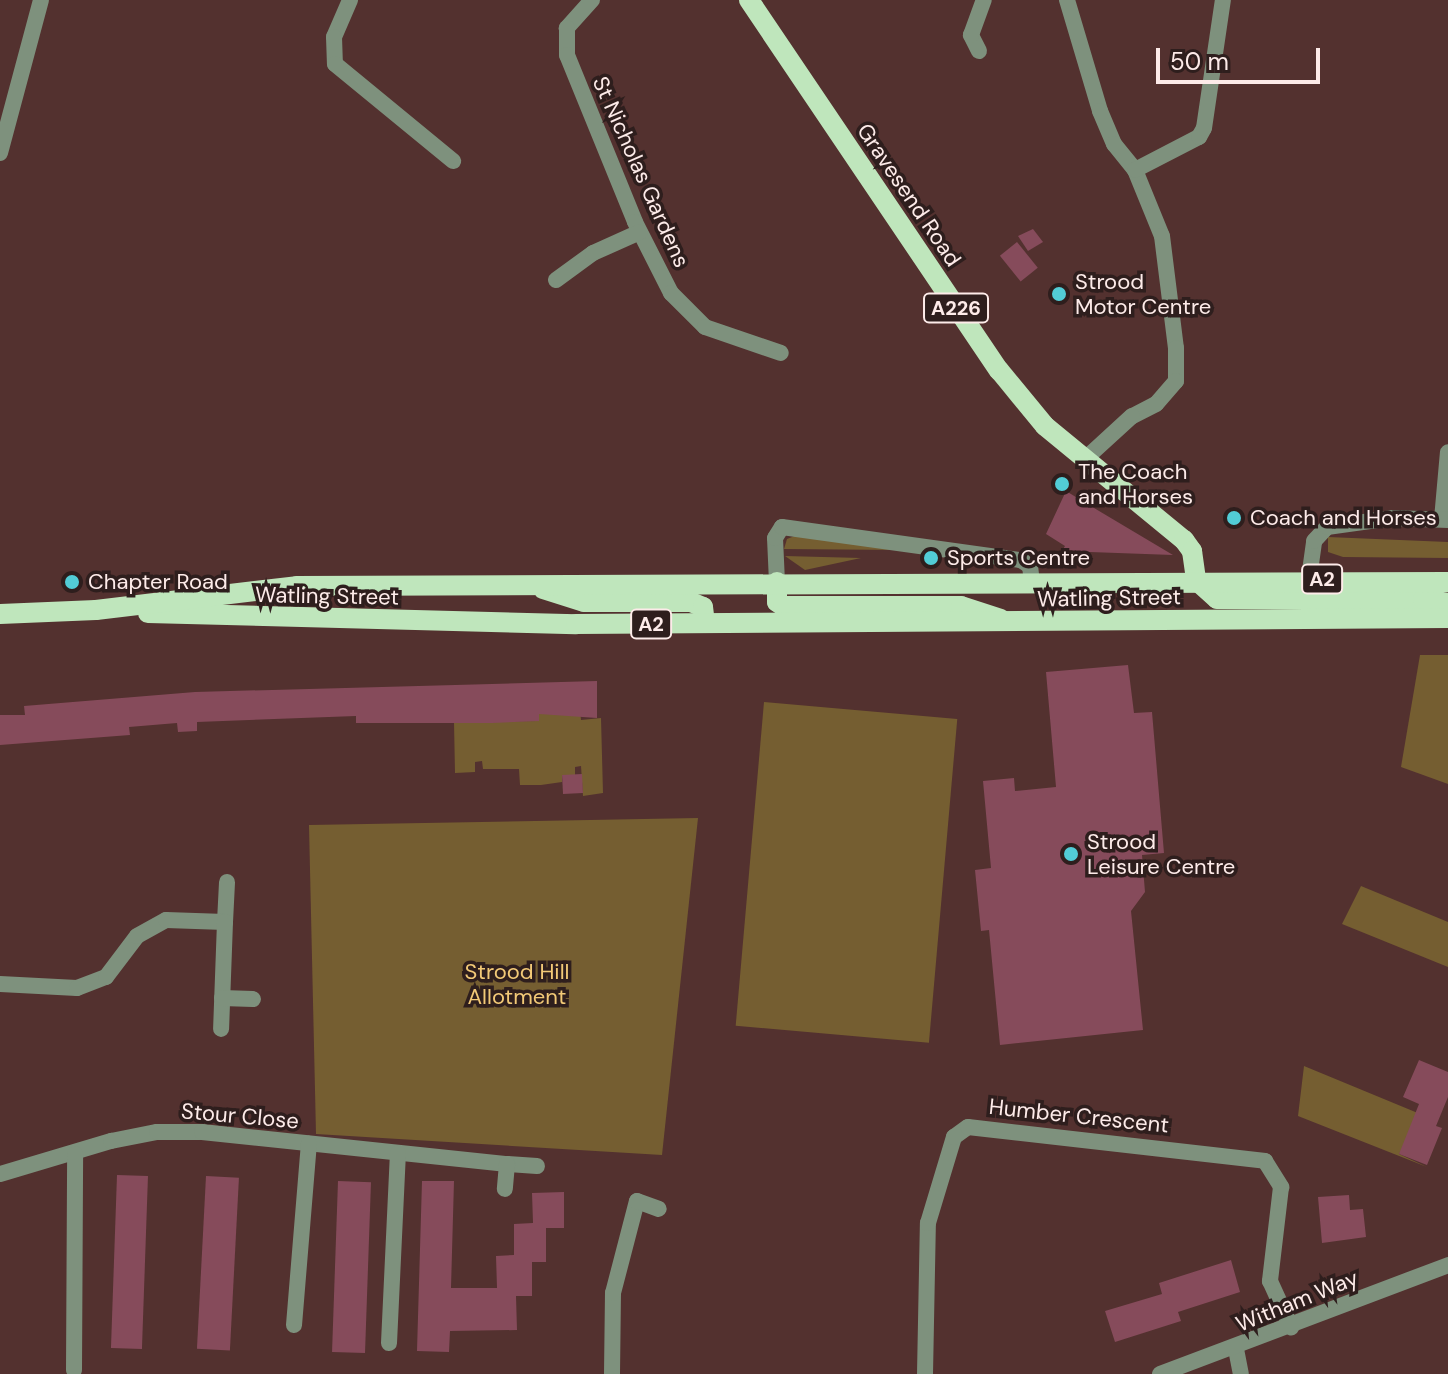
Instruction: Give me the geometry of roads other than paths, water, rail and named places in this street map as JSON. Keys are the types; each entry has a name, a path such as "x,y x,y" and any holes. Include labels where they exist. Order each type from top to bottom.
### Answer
{"main road":[{"name":"Gravesend Road","path":"749,0 999,370 1045,426 1184,540 1192,551 1196,580"},
{"name":"A2","path":"1196,580 1309,578 1448,582"},
{"path":"1307,610 1309,578"},
{"name":"A2","path":"1196,580 1217,599 1307,610 1448,618"},
{"name":"Watling Street","path":"96,610 293,587 1196,580"},
{"name":"Watling Street","path":"777,582 777,602 783,606 961,606 1014,623"},
{"name":"Watling Street","path":"531,585 584,602 691,602 703,607 705,623"},
{"name":"A2","path":"1307,610 1423,599 1448,603"},
{"name":"A2","path":"0,614 96,610"},
{"name":"Watling Street","path":"96,610 241,619 1014,623 1205,621 1307,610"}],"street":[{"path":"0,153 41,0"},
{"path":"350,0 334,37 335,64 453,161"},
{"name":"St Nicholas Gardens","path":"592,0 568,26 566,52 640,232 671,293 705,327 781,353"},
{"path":"979,51 971,35 984,0"},
{"path":"1067,0 1100,111 1114,144 1135,170 1162,236 1176,381 1156,404 1132,416 1084,460"},
{"path":"1135,170 1199,137 1204,128 1223,0"},
{"path":"556,280 593,253 640,232"},
{"path":"1309,578 1314,541 1327,527 1381,519 1445,519 1448,452"},
{"name":"Watling Street","path":"777,582 776,534 782,527 1021,560 1030,566 1032,582"},
{"path":"221,1029 227,882"},
{"path":"0,984 77,988 106,977 137,936 166,920 225,922"},
{"path":"222,998 253,999"},
{"name":"Humber Crescent","path":"925,1374 928,1223 954,1137 968,1127 1259,1158 1269,1164 1281,1184 1281,1219 1270,1277 1291,1327"},
{"name":"Stour Close","path":"0,1174 157,1132 537,1166"},
{"name":"Stour Close","path":"294,1325 309,1144"},
{"path":"389,1343 398,1153"},
{"path":"74,1370 75,1154"},
{"path":"505,1189 507,1164"},
{"path":"612,1374 613,1293 637,1201 659,1209"},
{"name":"Witham Way","path":"1160,1374 1236,1349 1448,1265"},
{"path":"1236,1349 1241,1374"}],"place":[{"name":"Strood Motor Centre","path":"1059,294"},
{"name":"The Coach and Horses","path":"1062,484"},
{"name":"Coach and Horses","path":"1234,518"},
{"name":"Sports Centre","path":"931,558"},
{"name":"Chapter Road","path":"72,582"},
{"name":"Strood Leisure Centre","path":"1071,854"}],"park label":[{"name":"Strood Hill Allotment","path":"517,984"}]}
